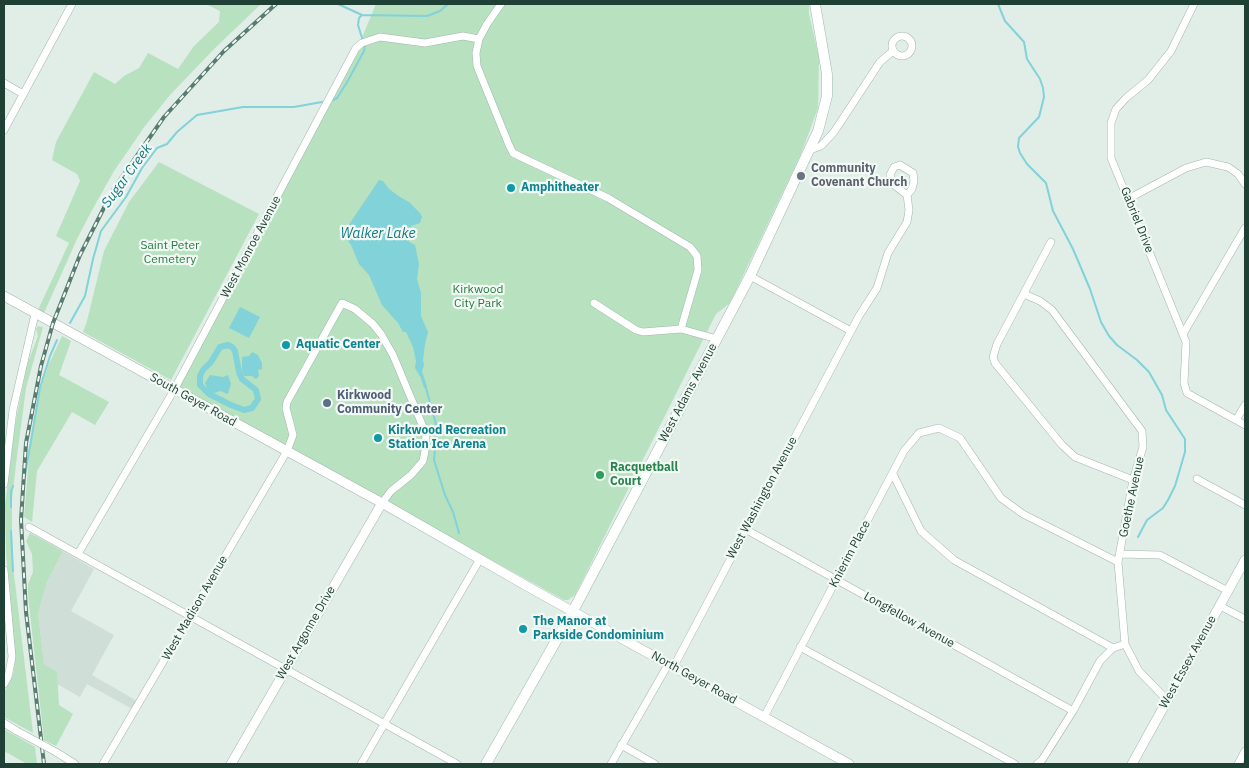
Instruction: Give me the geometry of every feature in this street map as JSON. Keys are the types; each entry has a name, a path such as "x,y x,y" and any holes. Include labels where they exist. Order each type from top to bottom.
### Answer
{"main road":[{"name":"West Adams Avenue","path":"486,764 573,611 717,339 750,276 818,132 827,96 827,74 815,4"}],"street":[{"path":"4,130 72,4"},
{"path":"501,4 479,39 476,53 477,66 509,145 513,152 608,198 690,247 697,256 698,270 681,329"},
{"name":"Gabriel Drive","path":"1194,4 1171,51 1148,80 1126,98 1116,110 1111,122 1112,158 1186,342 1184,383 1187,393 1245,425"},
{"name":"West Monroe Avenue","path":"78,554 174,390 356,48 362,43 380,37 419,43 463,36 479,39"},
{"path":"810,150 821,146 834,132 880,62 892,51"},
{"path":"4,83 23,94"},
{"path":"1128,199 1186,168 1206,162 1228,167 1238,174 1245,184"},
{"name":"West Washington Avenue","path":"610,764 671,665 746,529 859,316 877,288 888,253 905,228 909,210 907,195"},
{"path":"1183,334 1245,228"},
{"path":"1051,242 997,344 993,357 995,363 1062,445 1075,457 1133,480"},
{"path":"750,276 851,331"},
{"name":"Goethe Avenue","path":"1024,294 1040,301 1052,310 1142,431 1143,447 1133,480 1118,562 1125,644 1139,671 1167,700"},
{"name":"South Geyer Road","path":"4,296 382,503"},
{"path":"287,451 293,436 286,408 287,402 342,303 355,309 373,324 393,355 426,434 426,451 423,460 411,475 391,491 382,503"},
{"path":"594,303 636,330 643,332 681,329 717,339"},
{"path":"4,484 13,410 35,314"},
{"path":"1236,420 1245,406"},
{"name":"Knierim Place","path":"764,717 904,451 919,433 939,428 960,438 1001,498 1023,514 1067,538 1118,562"},
{"name":"West Madison Avenue","path":"103,764 287,451"},
{"path":"893,474 921,531 954,560 1113,648"},
{"path":"1196,479 1245,505"},
{"name":"North Geyer Road","path":"382,503 849,764"},
{"name":"West Argonne Drive","path":"232,764 382,503"},
{"path":"29,527 457,764"},
{"name":"Longfellow Avenue","path":"746,529 1073,711"},
{"path":"1120,554 1160,555 1228,591"},
{"path":"361,764 480,559"},
{"name":"West Essex Avenue","path":"1132,764 1245,560"},
{"path":"4,570 12,658 8,677 4,684"},
{"path":"1220,606 1245,619"},
{"path":"1037,764 1042,760 1073,711 1100,660 1113,648 1125,644"},
{"path":"800,646 1015,764"},
{"path":"4,723 75,764"},
{"path":"622,745 655,764"},
{"path":"1238,764 1245,750"}],"shaded area":[{"path":"63,551 94,569 71,611 114,635 92,675 137,701 132,709 87,684 80,697 57,684 57,672 44,665 38,613 47,582"}],"green space":[{"path":"206,4 261,4 170,95 145,126 114,171 91,212 44,313 38,310 69,243 56,236 80,181 77,174 52,160 56,142 94,72 115,84 124,76 139,68 148,53 178,69 194,46 219,22 220,11"},
{"name":"Kirkwood City Park","path":"376,4 809,4 809,14 819,58 818,108 801,154 730,303 716,314 575,595 568,600 564,600 185,392 181,388 181,384 356,52"},
{"name":"Saint Peter Cemetery","path":"159,162 259,214 171,380 83,332 104,251 129,202"},
{"path":"38,326 43,327 26,388 12,500 13,566 33,733 4,717 4,692 13,675 15,662 6,552 5,505 15,425 27,365 38,336 36,329"},
{"path":"62,336 71,341 59,375 109,402 95,425 72,412 37,471 32,522 24,517 31,436 38,398 48,366"},
{"path":"30,533 63,551 47,582 38,613 44,664 57,672 59,705 73,714 56,746 44,740 28,595 28,584 33,572 32,554 26,541"},
{"path":"4,729 35,747 37,764 27,764 4,751"}],"water":[{"name":"Walker Lake","path":"379,180 383,181 389,189 409,202 422,217 420,223 411,226 407,233 409,242 415,245 419,264 417,279 421,293 421,316 428,332 422,371 426,388 424,388 415,368 416,361 413,347 406,332 403,332 398,323 382,305 369,275 359,264 351,245 345,237 346,229"},
{"path":"240,307 260,317 249,338 229,328"},
{"path":"252,352 258,355 262,363 262,369 258,370 259,376 256,379 252,376 244,376 242,371 242,357 249,356"},
{"path":"210,375 223,377 228,375 231,384 227,394 221,391 214,393 208,390 205,383"}],"waterway":[{"name":"Sugar Creek","path":"338,4 362,15 427,16 440,11 448,4"},
{"path":"998,4 1005,21 1024,42 1027,59 1040,79 1043,88 1044,97 1039,117 1019,138 1018,147 1020,153 1027,164 1046,183 1053,211 1073,249 1090,289 1101,322 1109,336 1149,372 1162,395 1166,410 1185,439 1185,452 1175,486 1163,508 1147,520 1138,537"},
{"name":"Sugar Creek","path":"362,15 359,18 358,25 363,41"},
{"name":"Sugar Creek","path":"333,100 337,98 346,84 364,51 365,45"},
{"name":"Sugar Creek","path":"70,323 85,296 101,231 126,197 142,168 157,148 167,144 177,132 197,115 243,107 294,107 322,102"},
{"name":"Sugar Creek","path":"25,476 40,388 57,340"},
{"path":"228,345 235,351 242,379 256,390 258,399 252,408 244,410 231,405 209,394 200,385 200,376 203,370 211,362 220,347 228,345"},
{"path":"426,388 437,428 434,460 459,533"},
{"name":"Sugar Creek","path":"11,507 11,491 13,486"},
{"name":"Sugar Creek","path":"11,531 13,571"}],"railway":[{"path":"44,764 26,612 21,520 26,443 41,366 53,323 80,255 113,190 164,117 224,51 276,4"}],"place":[{"name":"Community Covenant Church","path":"801,176"},
{"name":"Amphitheater","path":"511,188"},
{"name":"Aquatic Center","path":"286,345"},
{"name":"Kirkwood Community Center","path":"327,403"},
{"name":"Kirkwood Recreation Station Ice Arena","path":"378,438"},
{"name":"Racquetball Court","path":"600,475"},
{"name":"The Manor at Parkside Condominium","path":"523,629"}]}
